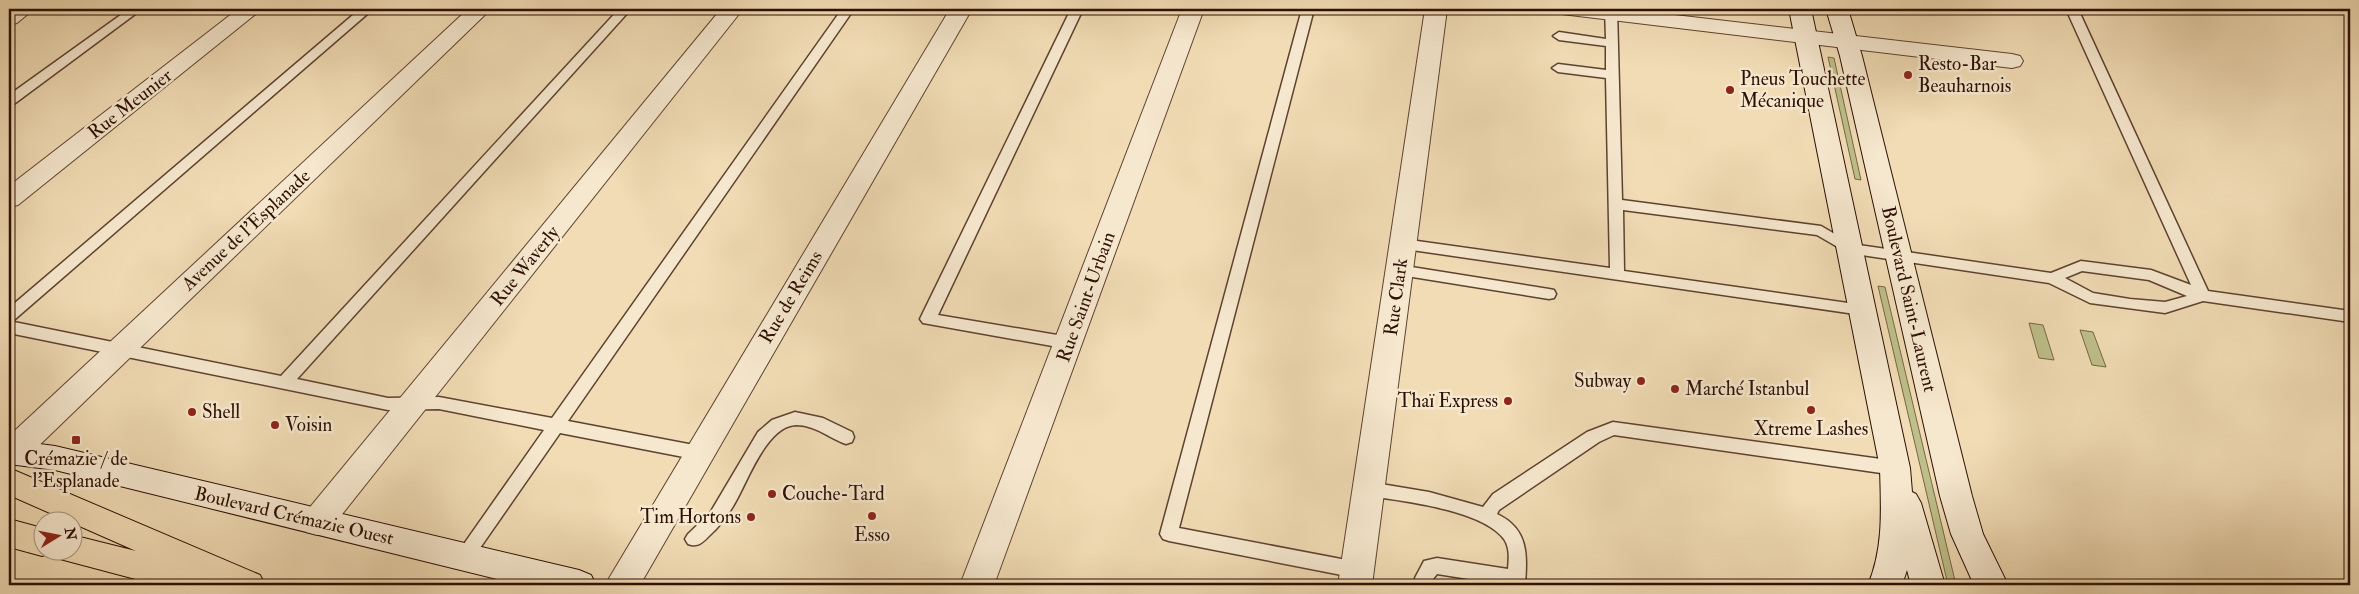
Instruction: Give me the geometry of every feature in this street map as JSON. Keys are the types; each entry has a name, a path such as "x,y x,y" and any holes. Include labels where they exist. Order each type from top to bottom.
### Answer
{"highway":[{"path":"10,462 248,585"},
{"path":"9,533 32,539"},
{"path":"82,552 213,585"}],"street":[{"path":"9,18 23,9"},
{"name":"Rue Meunier","path":"9,199 251,9"},
{"name":"Avenue de l'Esplanade","path":"10,462 120,350 480,9"},
{"name":"Rue Waverly","path":"317,522 415,404 732,9"},
{"name":"Rue de Reims","path":"622,585 961,9"},
{"name":"Rue Saint-Urbain","path":"977,585 1193,9"},
{"name":"Rue Clark","path":"1356,577 1436,9"},
{"path":"1570,9 1611,11 1827,40 2012,62"},
{"name":"Boulevard Saint-Laurent","path":"1800,9 1827,40 1899,255 1967,534 1991,585"},
{"name":"Boulevard Saint-Laurent","path":"1837,9 1827,40 1848,248 1895,468 1896,540 1890,575 1885,585"},
{"name":"Boulevard Crémazie Ouest","path":"10,462 55,458 465,556 578,585"},
{"path":"1895,468 1928,585"}],"lane":[{"path":"9,101 136,9"},
{"path":"9,316 367,9"},
{"path":"284,383 625,9"},
{"path":"465,556 848,9"},
{"path":"1069,343 928,319 1077,9"},
{"path":"1308,9 1169,534 1356,577"},
{"path":"2072,9 2203,296"},
{"path":"1611,11 1617,275"},
{"path":"1559,36 1612,42"},
{"path":"1558,68 1613,75"},
{"path":"1616,204 1821,231 1848,248 2052,278 2090,298 2166,308 2203,296"},
{"path":"1401,257 1617,275 1862,310"},
{"path":"1401,257 1549,294"},
{"path":"2052,278 2081,266 2109,269 2151,275 2203,296 2350,317"},
{"path":"9,327 388,404 439,402 699,453"},
{"path":"694,539 716,517 764,436 780,422 794,418 819,421 846,437"},
{"path":"1486,517 1499,499 1593,436 1613,428 1895,468"},
{"path":"1369,489 1443,503 1486,517 1499,523 1514,540 1517,547 1516,582 1437,566 1430,567 1423,585"}],"green space":[{"path":"1828,57 1834,58 1861,180 1855,179"},
{"path":"1878,286 1885,287 1956,585 1948,585"},
{"path":"2029,323 2043,325 2054,360 2039,358"},
{"path":"2080,330 2093,332 2106,367 2092,365"}],"place":[{"name":"Resto-Bar Beauharnois","path":"1908,75"},
{"name":"Pneus Touchette Mécanique","path":"1730,90"},
{"name":"Subway","path":"1641,381"},
{"name":"Marché Istanbul","path":"1675,389"},
{"name":"Thaï Express","path":"1508,401"},
{"name":"Xtreme Lashes","path":"1811,410"},
{"name":"Shell","path":"192,412"},
{"name":"Voisin","path":"275,425"},
{"name":"Crémazie / de l'Esplanade","path":"76,440"},
{"name":"Couche-Tard","path":"772,494"},
{"name":"Esso","path":"872,516"},
{"name":"Tim Hortons","path":"751,517"}]}
